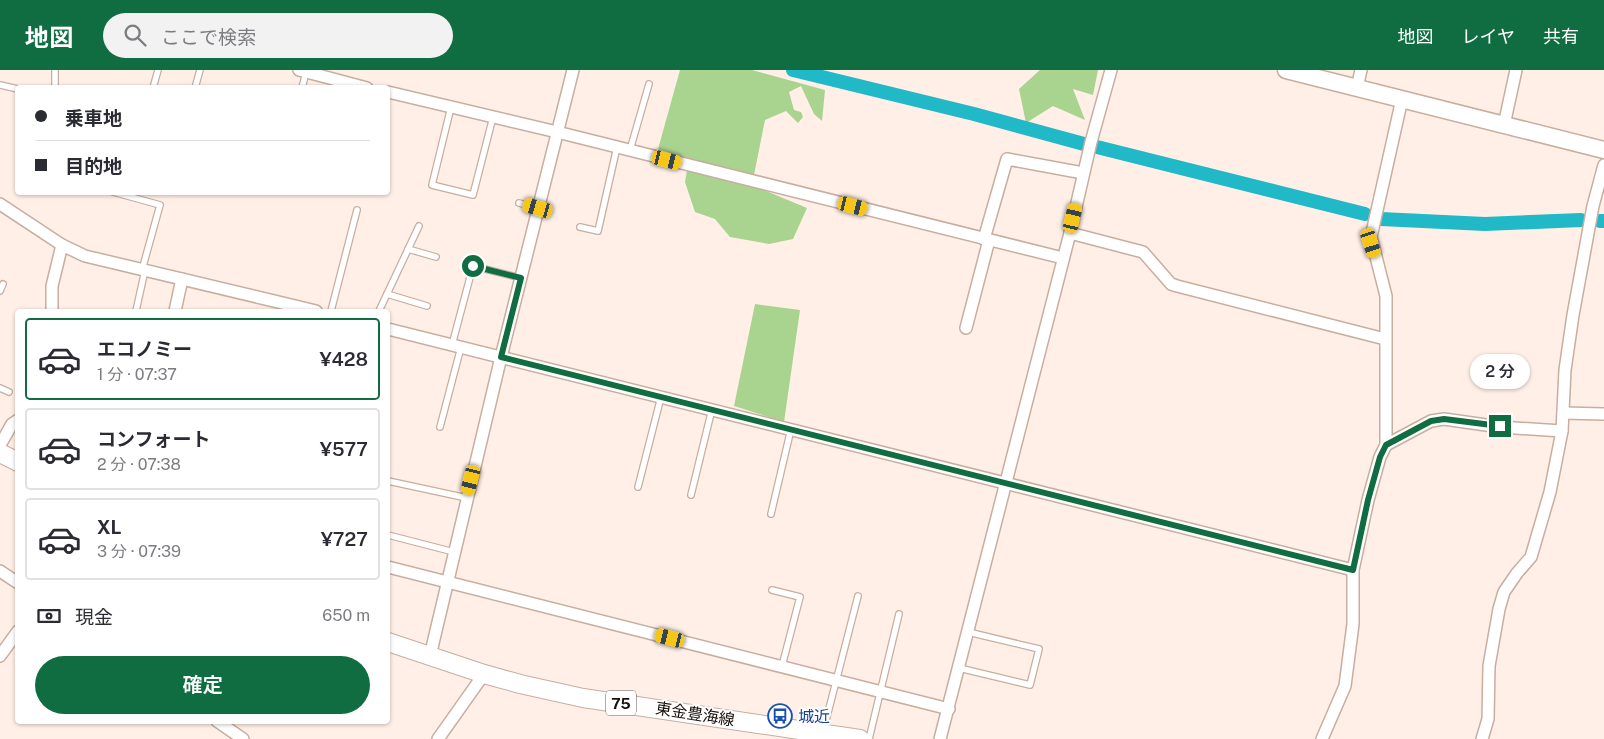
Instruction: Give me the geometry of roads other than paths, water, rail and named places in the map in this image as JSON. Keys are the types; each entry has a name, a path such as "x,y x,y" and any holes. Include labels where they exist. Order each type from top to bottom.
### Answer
{"main road":[{"path":"0,453 15,460"},
{"name":"東金豊海線","path":"390,643 484,674 583,698 817,735 860,739"}],"street":[{"path":"430,656 501,357 573,70"},
{"path":"940,739 960,668 1070,233 1083,173 1111,70"},
{"path":"1356,88 1361,70"},
{"path":"1504,125 1516,70"},
{"path":"303,71 356,85"},
{"path":"1293,71 1604,150"},
{"path":"390,92 557,132 1063,258"},
{"path":"1322,739 1345,686 1353,624 1353,570 1368,500 1380,457 1386,445 1386,296 1371,237 1402,99"},
{"path":"966,328 986,239 1007,159 1083,173"},
{"path":"1482,739 1488,719 1488,666 1498,609 1504,592 1531,557 1550,492 1562,431 1565,370 1571,324 1599,207 1604,165"},
{"path":"0,204 62,245 85,256 308,309"},
{"path":"1070,233 1143,252 1172,284 1177,286 1386,339"},
{"path":"52,309 52,286 62,245"},
{"path":"175,309 182,279"},
{"path":"390,330 1353,570"},
{"path":"1563,413 1604,414"},
{"path":"1386,445 1431,421 1444,419 1562,431"},
{"path":"0,445 15,422"},
{"path":"390,567 949,708"},
{"path":"0,571 15,581"},
{"path":"0,656 15,635"},
{"path":"438,739 484,674"},
{"path":"221,724 243,739"}],"lane":[{"path":"55,70 55,85"},
{"path":"155,85 158,70"},
{"path":"196,85 200,70"},
{"path":"302,85 303,71"},
{"path":"630,150 649,84"},
{"path":"0,85 15,88"},
{"path":"451,107 432,186 473,196 493,117"},
{"path":"580,227 598,231 617,147"},
{"path":"124,195 160,205 136,309"},
{"path":"519,202 538,208"},
{"path":"332,309 357,210"},
{"path":"380,309 419,226"},
{"path":"408,248 436,257"},
{"path":"440,427 473,266 521,278"},
{"path":"0,291 3,284"},
{"path":"387,294 427,306"},
{"path":"0,388 9,392"},
{"path":"638,487 661,397"},
{"path":"691,495 712,409"},
{"path":"771,514 791,429"},
{"path":"390,481 467,498"},
{"path":"390,536 454,552"},
{"path":"772,590 800,597 782,666"},
{"path":"817,735 837,680 858,596"},
{"path":"869,739 899,614"},
{"path":"960,668 1030,685 1039,648 968,632"}],"waterway":[{"path":"793,70 974,114 1084,144"},
{"path":"1097,147 1365,214"},
{"path":"1381,219 1485,224 1581,220"}],"place":[{"name":"城近","path":"780,716"}]}
